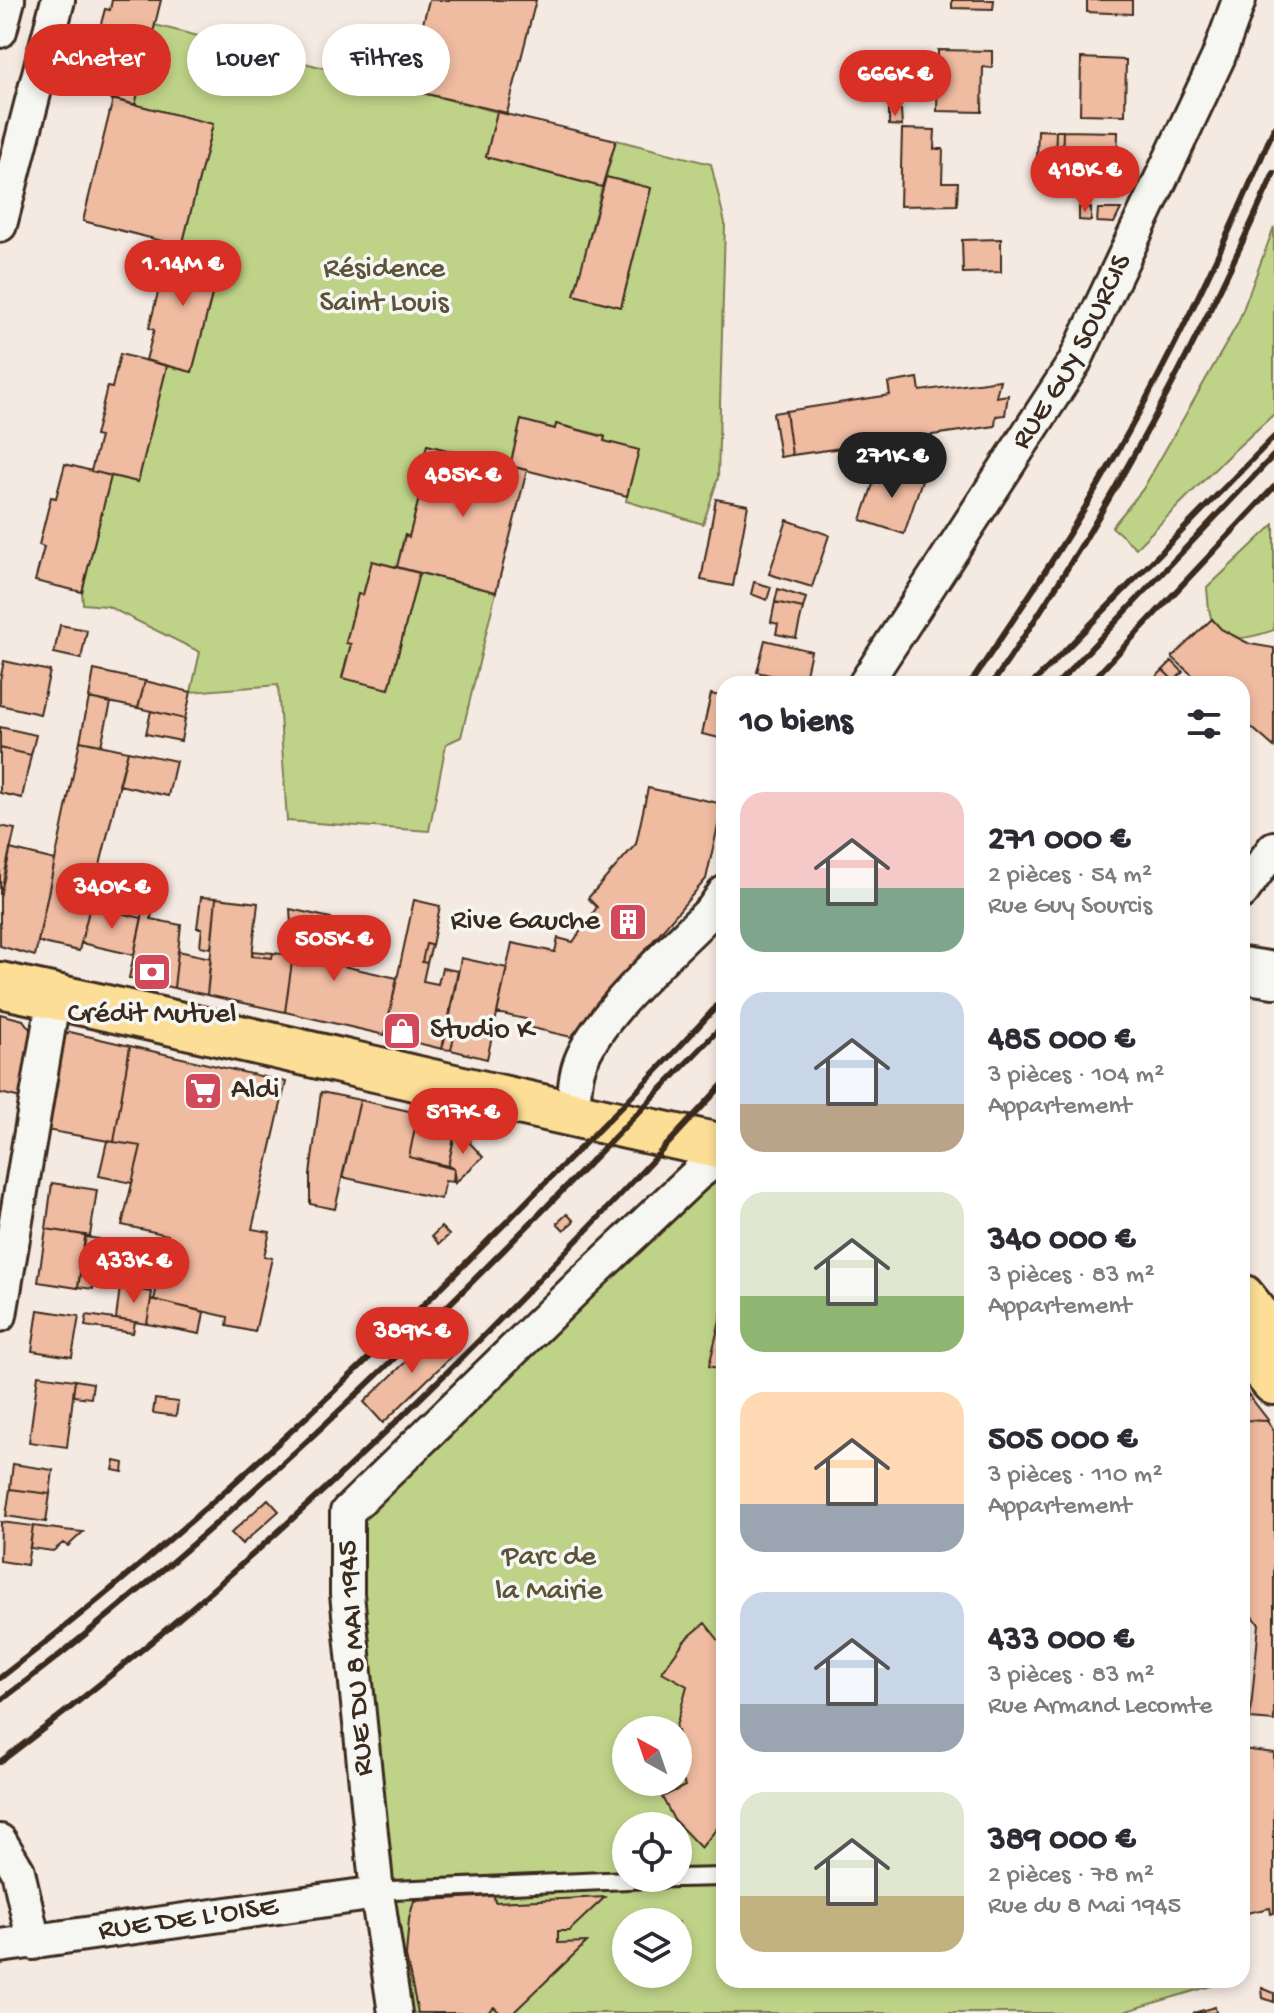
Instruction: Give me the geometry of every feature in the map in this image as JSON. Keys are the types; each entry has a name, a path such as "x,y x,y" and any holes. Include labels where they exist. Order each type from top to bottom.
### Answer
{"main road":[{"path":"0,985 716,1145"},
{"path":"1250,1307 1274,1337"},
{"path":"1250,1353 1274,1382"}],"street":[{"path":"0,31 8,0"},
{"path":"0,225 58,0"},
{"name":"RUE GUY SOURCIS","path":"870,676 1074,363 1218,58 1239,0"},
{"path":"1250,881 1274,848"},
{"path":"573,1115 576,1076 588,1045 616,1007 716,905"},
{"path":"1250,964 1274,964"},
{"path":"1250,971 1274,975"},
{"path":"0,1315 54,996"},
{"name":"RUE DU 8 MAI 1945","path":"395,2013 377,1893 347,1594 347,1512 583,1282 716,1159"},
{"path":"0,1841 18,1871 34,1943"},
{"name":"RUE DE L'OISE","path":"0,1946 377,1893"}],"lane":[{"path":"692,1878 716,1877"},
{"path":"377,1893 612,1881"}],"green space":[{"name":"Résidence Saint Louis","path":"171,29 187,33 187,96 306,96 306,63 322,67 322,96 434,96 497,112 486,157 602,187 575,295 621,307 651,189 606,177 616,140 711,164 725,223 718,478 703,524 626,501 638,451 604,441 605,436 557,424 555,429 521,420 510,466 427,445 418,482 423,483 409,537 404,536 397,567 372,561 363,595 358,595 346,642 351,644 342,677 389,689 419,573 496,592 461,737 446,744 429,831 287,821 278,685 191,692 200,652 107,606 83,604 82,592 111,476 138,482 167,366 192,372 222,256 182,246 213,124 135,105 137,96 171,96"},
{"path":"1274,227 1274,414 1136,548 1112,527 1143,489 1238,323"},
{"path":"1274,524 1274,630 1239,638 1223,634 1211,616 1207,588"},
{"name":"Parc de la Mairie","path":"709,1180 716,1182 716,1988 1204,1988 1120,2013 408,2013 388,1896 357,1536 378,1501 627,1264"}],"building":[{"path":"112,0 161,0 155,24 101,24 105,9 110,10"},
{"path":"429,0 536,0 507,113 435,96 450,96 450,24 423,24"},
{"path":"952,0 994,0 993,9 952,8"},
{"path":"1087,0 1132,0 1132,14 1087,12"},
{"path":"938,50 992,51 992,68 983,67 982,112 937,111"},
{"path":"1081,58 1126,60 1125,115 1080,114"},
{"path":"100,96 137,96 135,105"},
{"path":"113,99 213,124 182,246 83,221"},
{"path":"889,110 901,110 902,126 889,125"},
{"path":"497,112 616,140 602,187 486,157"},
{"path":"902,129 935,130 934,149 943,149 942,182 958,182 957,205 900,206"},
{"path":"1038,130 1056,131 1055,159 1037,158"},
{"path":"1056,131 1063,131 1062,160 1055,160"},
{"path":"1063,131 1118,132 1117,166 1062,165"},
{"path":"606,177 651,188 621,307 574,295"},
{"path":"1079,207 1091,208 1091,221 1079,220"},
{"path":"1098,209 1121,209 1114,223 1097,222"},
{"path":"1001,239 1001,272 963,273 962,240"},
{"path":"175,245 222,256 192,372 146,360 154,330 149,328 162,277 167,278"},
{"path":"120,354 167,366 138,482 91,471 100,437 95,436 107,387 112,388"},
{"path":"918,378 920,391 1000,380 996,397 1008,395 1005,415 996,416 995,426 792,455 786,411 890,395 888,383"},
{"path":"786,411 792,455 780,457 773,413"},
{"path":"521,420 555,429 556,424 639,450 627,496 510,466"},
{"path":"427,445 527,470 496,592 397,567 405,535 409,537 423,483 418,482"},
{"path":"65,464 111,476 82,592 35,581 44,547 39,545 51,497 56,498"},
{"path":"879,466 922,480 904,534 861,520"},
{"path":"716,499 748,505 733,586 701,580"},
{"path":"787,520 829,535 812,587 769,574"},
{"path":"372,561 419,573 389,689 342,678 351,644 346,643 358,594 363,595"},
{"path":"754,582 771,587 767,600 751,594"},
{"path":"778,589 806,598 803,608 775,602"},
{"path":"775,602 803,608 796,638 776,634 778,624 771,622"},
{"path":"1212,619 1221,629 1250,644 1274,648 1274,747 1250,726 1250,676 1193,676 1172,657"},
{"path":"60,625 87,630 81,659 54,653"},
{"path":"765,640 811,651 806,676 774,676 757,672"},
{"path":"4,661 50,671 40,714 0,705"},
{"path":"1172,661 1183,672 1179,676 1169,676 1163,670"},
{"path":"94,670 145,681 138,708 89,698"},
{"path":"145,681 191,692 185,719 138,708"},
{"path":"711,694 716,695 716,737 702,734"},
{"path":"89,698 111,703 101,745 80,741"},
{"path":"151,711 185,719 181,741 146,734"},
{"path":"0,727 36,735 31,755 0,748"},
{"path":"80,741 128,751 79,951 38,942"},
{"path":"0,748 31,755 22,798 0,793"},
{"path":"128,751 176,761 168,796 119,785"},
{"name":"Rive Gauche","path":"648,788 716,803 716,835 706,879 571,1037 528,1027 530,1020 497,1013 512,943 555,952 558,938 573,942 597,907 588,898 636,844"},
{"path":"0,826 15,829 0,897"},
{"path":"10,849 55,860 35,956 0,946 0,897"},
{"path":"148,888 156,890 151,919 181,925 174,988 129,978"},
{"path":"201,897 216,898 211,948 200,946 202,928 197,928"},
{"path":"216,898 258,903 252,956 272,958 273,953 293,955 285,1012 207,995"},
{"path":"414,900 440,906 432,945 426,944 422,962 427,963 423,981 438,984 442,968 458,971 442,1049 385,1035"},
{"path":"90,906 142,918 134,955 81,943"},
{"path":"290,909 331,918 320,961 397,978 385,1035 285,1012 293,955"},
{"path":"426,944 432,945 427,963 422,962"},
{"path":"178,951 211,958 207,995 174,988"},
{"path":"252,951 273,953 272,958 252,956"},
{"path":"461,958 507,968 487,1059 451,1050 455,1033 447,1031"},
{"path":"0,1014 23,1020 32,1032 21,1098 0,1093"},
{"path":"447,1031 455,1033 451,1050 442,1049"},
{"path":"70,1032 130,1046 114,1142 46,1130 59,1040"},
{"path":"130,1046 286,1082 252,1229 270,1232 264,1256 272,1258 255,1332 227,1326 228,1317 154,1300 168,1235 122,1225 141,1146 114,1142"},
{"path":"321,1092 360,1100 335,1209 310,1204 310,1174"},
{"path":"360,1100 418,1113 409,1157 454,1169 453,1182 445,1181 441,1199 342,1177"},
{"path":"418,1113 458,1121 448,1166 409,1157"},
{"path":"458,1121 474,1125 470,1143 456,1128"},
{"path":"456,1128 483,1157 455,1183 454,1169 448,1166"},
{"path":"107,1141 141,1146 132,1183 99,1176"},
{"path":"52,1183 97,1190 90,1236 46,1229"},
{"path":"567,1214 574,1221 564,1230 557,1223"},
{"path":"441,1227 449,1235 439,1244 432,1236"},
{"path":"46,1229 86,1235 78,1288 38,1282"},
{"path":"85,1237 100,1239 93,1289 78,1287"},
{"path":"120,1287 152,1292 147,1324 116,1319"},
{"path":"151,1299 204,1312 200,1334 147,1324"},
{"path":"38,1310 79,1316 72,1357 32,1351"},
{"path":"87,1315 135,1322 133,1333 85,1326"},
{"path":"441,1328 460,1348 383,1423 364,1402"},
{"path":"716,1337 716,1368 709,1366"},
{"path":"38,1375 75,1380 67,1447 29,1442"},
{"path":"75,1380 93,1383 91,1398 73,1396"},
{"path":"1250,1397 1268,1420 1250,1420"},
{"path":"155,1399 178,1402 176,1416 153,1413"},
{"path":"1250,1420 1267,1421 1274,1431 1274,1721 1250,1719 1259,1624 1250,1613"},
{"path":"115,1461 124,1463 123,1472 113,1470"},
{"path":"13,1464 53,1470 50,1494 10,1489"},
{"path":"10,1489 50,1494 46,1522 6,1516"},
{"path":"268,1499 279,1511 242,1544 231,1533"},
{"path":"1,1522 33,1526 27,1565 0,1561"},
{"path":"33,1526 83,1532 68,1546 63,1543 53,1551 30,1548"},
{"path":"705,1623 716,1637 716,1830 701,1848 692,1839 692,1812 670,1812 662,1797 692,1796 692,1716 679,1716 687,1686 662,1672 685,1640"},
{"path":"1250,1750 1274,1753 1274,1913 1271,1914 1270,1908 1250,1912"},
{"path":"494,1896 495,1902 605,1897 569,1931 558,1931 558,1943 587,1942 513,2013 500,2013 494,2007 487,2013 418,2013 406,1956 414,1901"},
{"path":"1262,1988 1274,1993 1274,2002 1263,1998"},
{"path":"1215,2007 1216,2013 1193,2013"}],"railway":[{"path":"975,676 1066,539 1145,401 1191,312 1274,128"},
{"path":"997,676 1072,561 1145,435 1212,305 1274,173"},
{"path":"1040,676 1274,437"},
{"path":"1065,676 1274,455"},
{"path":"1097,676 1274,487"},
{"path":"0,1678 209,1506 342,1384 630,1098 716,1007"},
{"path":"0,1701 98,1624 285,1462 464,1290 716,1032"},
{"path":"0,1762 194,1606 378,1439 554,1264 716,1092"}],"place":[{"name":"Rive Gauche","path":"628,922"},
{"name":"Crédit Mutuel","path":"152,972"},
{"name":"Studio K","path":"402,1031"},
{"name":"Aldi","path":"203,1091"}]}
